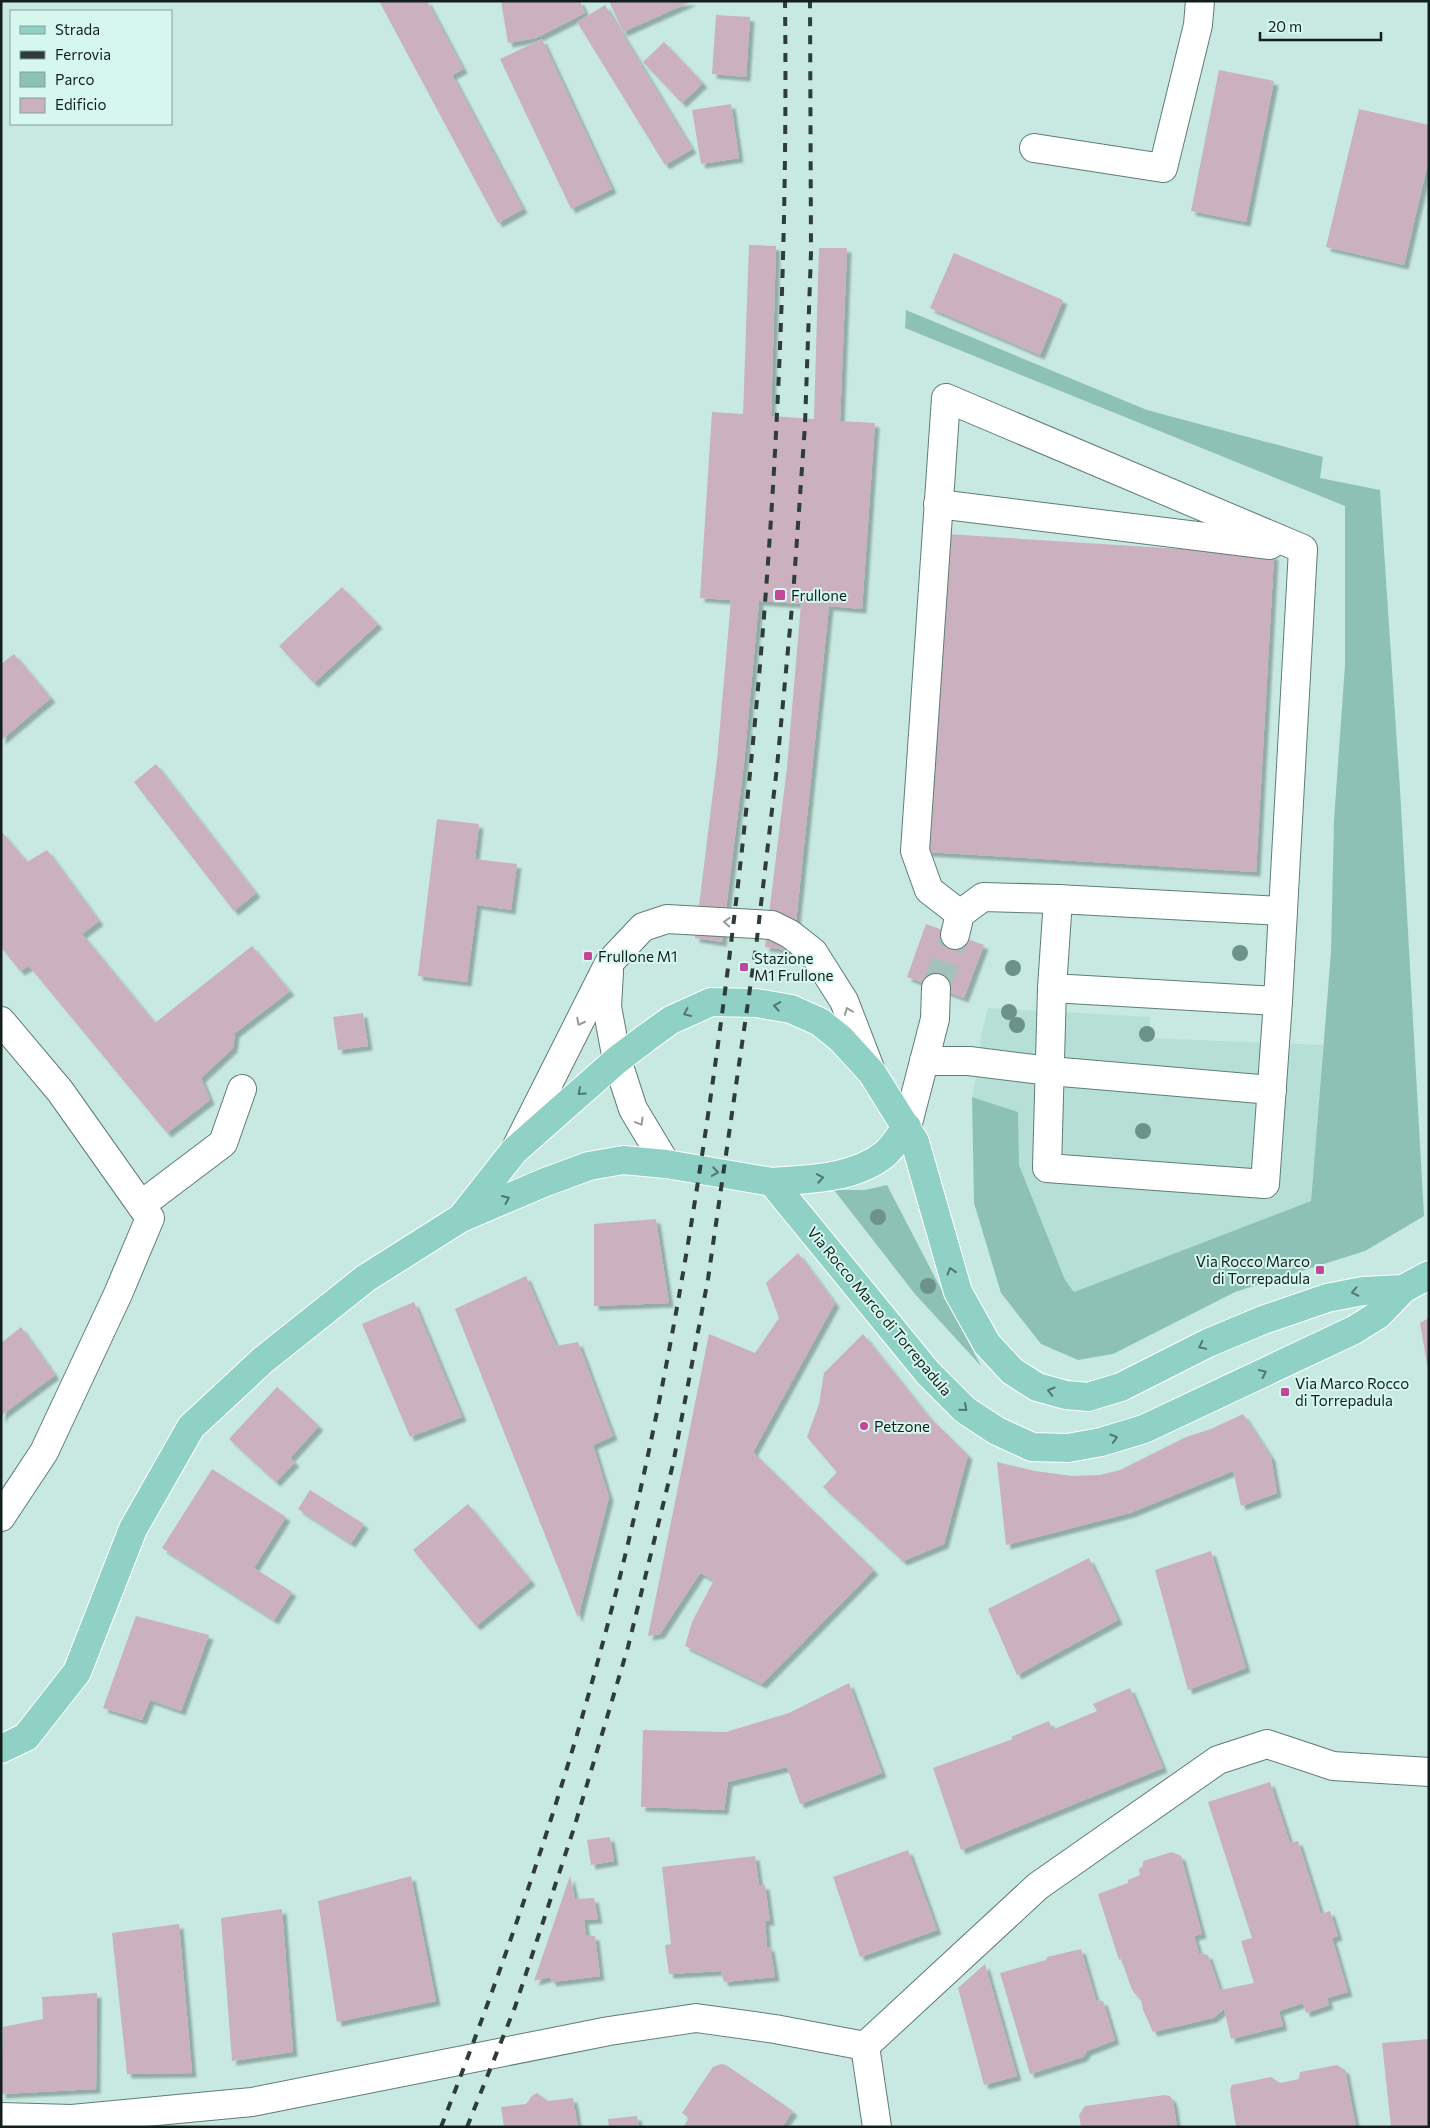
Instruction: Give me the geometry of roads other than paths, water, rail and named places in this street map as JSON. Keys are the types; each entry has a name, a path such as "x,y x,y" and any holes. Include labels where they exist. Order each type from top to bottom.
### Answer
{"main road":[{"name":"Via Rocco Marco di Torrepadula","path":"461,1218 514,1151 617,1060 671,1020 711,1002 756,1003 791,1008 820,1022 841,1039 872,1073 907,1126 914,1142 958,1292 988,1344 1012,1371 1037,1387 1066,1395 1088,1397 1121,1387 1208,1343 1263,1320 1327,1298 1363,1290 1404,1289"},
{"path":"1,1749 26,1737 77,1672 133,1529 191,1427 263,1360 366,1278 461,1218 543,1183 589,1166 623,1160 666,1164 772,1182 815,1179 867,1166 886,1153 907,1126"},
{"name":"Via Rocco Marco di Torrepadula","path":"772,1182 928,1373 965,1410 997,1431 1032,1447 1068,1448 1101,1442 1144,1429 1354,1330 1378,1315 1404,1289 1429,1275"}],"street":[{"path":"1034,148 1162,168 1198,26 1200,1"},
{"path":"1283,911 1058,899 983,898 957,924 929,890 915,851 946,398 1303,550"},
{"path":"938,504 1303,550"},
{"path":"1058,899 1052,988 1047,1168 1265,1184 1278,1001 1303,550"},
{"path":"514,1151 610,963 643,927 667,918 772,925 790,934 812,952 844,1001 872,1073"},
{"path":"610,963 608,1007 617,1060 633,1109 666,1164"},
{"path":"907,1126 935,1019 936,988"},
{"path":"1052,988 1278,1001"},
{"path":"1,1021 60,1091 150,1218 118,1294 44,1452 1,1517"},
{"path":"924,1062 969,1060 1050,1071 1272,1090"},
{"path":"141,1205 222,1143 242,1089"},
{"path":"865,2046 1038,1886 1218,1760 1267,1744 1333,1766 1429,1772"},
{"path":"1,2117 72,2119 252,2102 609,2031 696,2018 775,2029 865,2046"},
{"path":"865,2046 877,2127"}],"tunnel":[{"path":"936,988 955,935"}],"railway":[{"path":"441,2127 529,1887 586,1704 623,1565 641,1488 686,1256 710,1100 737,895 751,768 762,640 771,513 783,257 785,1"},
{"path":"467,2127 515,2007 574,1828 628,1647 673,1464 708,1279 756,947 777,767 793,596 805,425 811,252 810,1"}],"place":[{"name":"Frullone","path":"780,595"},
{"name":"Frullone M1","path":"588,956"},
{"name":"Stazione M1 Frullone","path":"744,967"},
{"name":"Via Rocco Marco di Torrepadula","path":"1320,1270"},
{"name":"Via Marco Rocco di Torrepadula","path":"1285,1392"},
{"name":"Petzone","path":"864,1426"}]}
